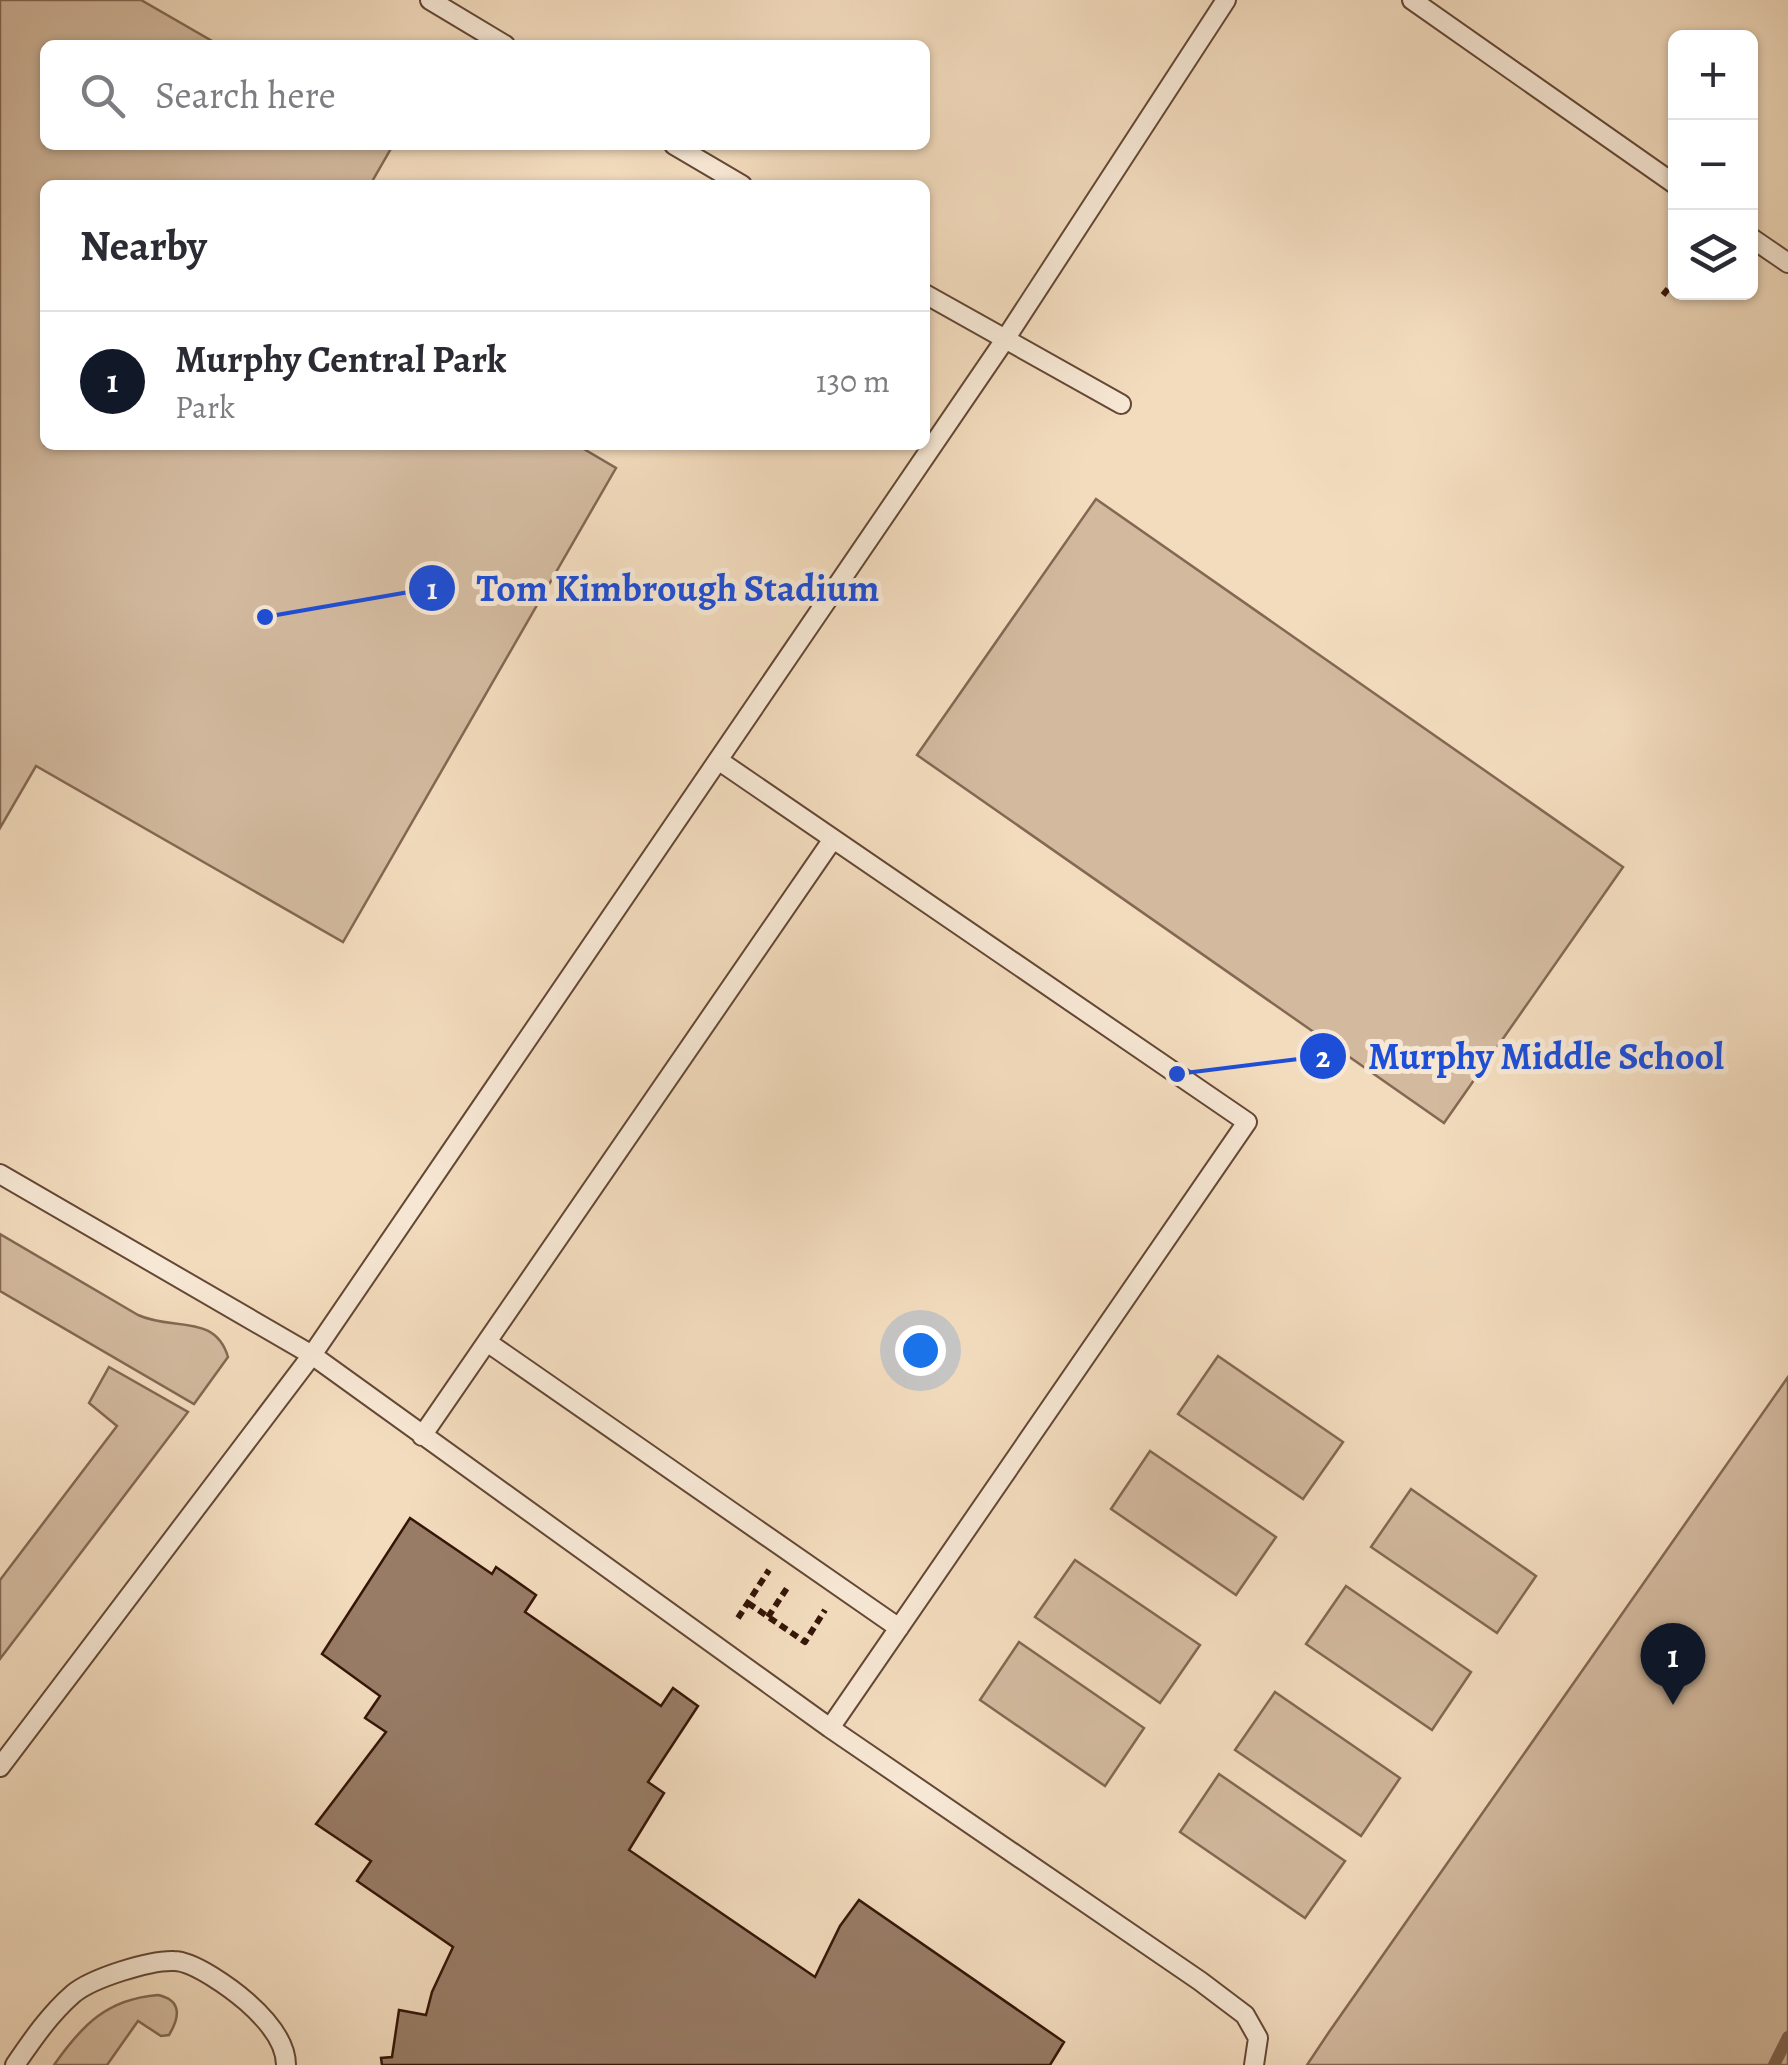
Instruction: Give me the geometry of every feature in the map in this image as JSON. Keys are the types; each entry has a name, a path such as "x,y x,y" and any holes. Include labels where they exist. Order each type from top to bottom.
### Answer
{"lane":[{"path":"430,0 498,40"},
{"path":"930,449 1226,0"},
{"path":"1412,0 1668,178"},
{"path":"682,150 734,180"},
{"path":"1758,242 1788,263"},
{"path":"930,297 1120,404"},
{"path":"0,1767 312,1356 930,450"},
{"path":"718,760 1247,1122 830,1728"},
{"path":"422,1436 833,839"},
{"path":"0,1174 312,1356 830,1728 1245,2015 1258,2038 1254,2065"},
{"path":"487,1342 899,1628"},
{"path":"15,2065 39,2030 76,1992 127,1970 177,1960 230,1986 264,2017 286,2054 286,2065"}],"path":[{"path":"1663,296 1668,289"},
{"path":"738,1618 769,1569"},
{"path":"768,1618 790,1584"},
{"path":"748,1603 804,1642 825,1610"}],"shaded area":[{"path":"0,0 141,0 210,40 40,40 40,150 390,150 373,180 40,180 40,450 585,450 616,468 343,942 36,766 0,828"},
{"path":"1096,499 1623,867 1444,1123 917,755"},
{"path":"0,1234 138,1315 213,1334 228,1357 194,1404 0,1291"},
{"path":"1218,1356 1343,1442 1303,1499 1178,1414"},
{"path":"109,1367 188,1412 0,1659 0,1580 117,1426 89,1403"},
{"path":"1788,1377 1788,2065 1307,2065 1329,2032"},
{"path":"1150,1451 1276,1537 1236,1595 1111,1509"},
{"path":"1411,1489 1536,1576 1497,1633 1371,1547"},
{"path":"1075,1560 1200,1645 1160,1703 1035,1617"},
{"path":"1346,1586 1471,1672 1432,1730 1306,1644"},
{"path":"1019,1642 1144,1728 1105,1786 980,1700"},
{"path":"1275,1692 1400,1778 1361,1836 1235,1750"},
{"path":"1219,1774 1345,1861 1305,1918 1180,1832"},
{"path":"166,1997 177,2010 169,2035 161,2036 138,2021 107,2065 54,2065 97,2016 124,2002"}],"building":[{"path":"410,1518 492,1574 496,1567 536,1595 525,1612 661,1706 673,1688 698,1706 648,1782 664,1793 629,1850 815,1977 840,1926 859,1900 1064,2042 1050,2065 382,2065 381,2058 392,2057 399,2010 426,2015 453,1947 357,1881 371,1861 316,1824 386,1732 365,1718 380,1696 322,1654"}],"waterway":[{"path":"1774,2065 1788,2037"}],"place":[{"name":"Tom Kimbrough Stadium","path":"265,617"},
{"name":"Murphy Middle School","path":"1177,1074"},
{"name":"Murphy Central Park","path":"1673,1705"}]}
